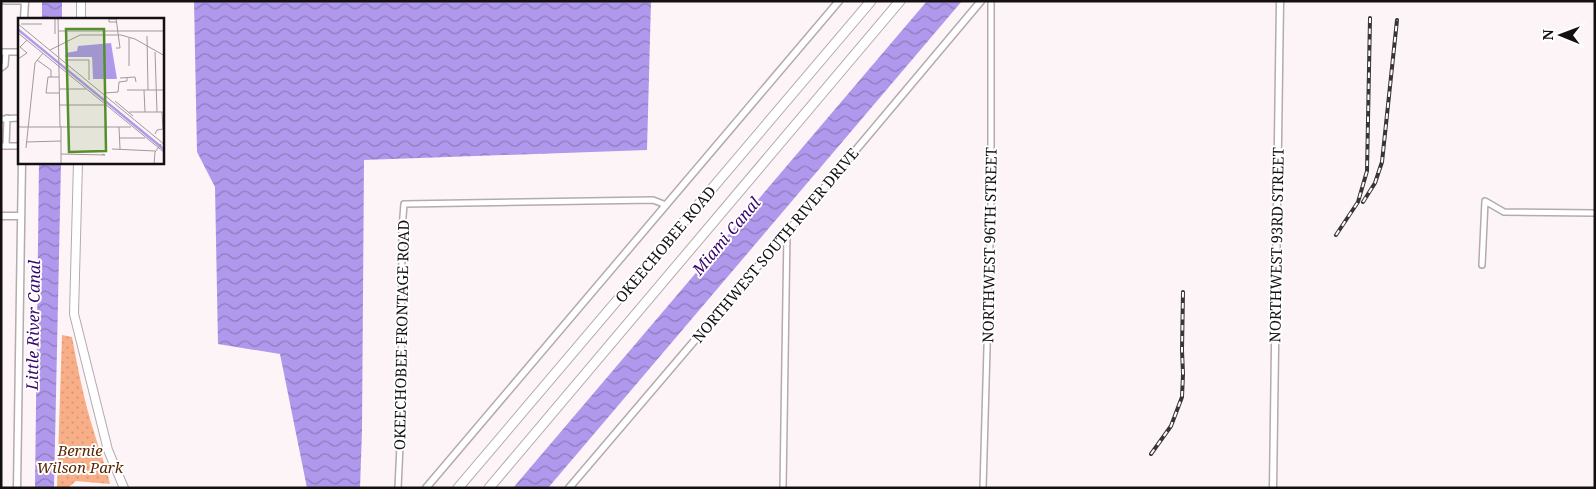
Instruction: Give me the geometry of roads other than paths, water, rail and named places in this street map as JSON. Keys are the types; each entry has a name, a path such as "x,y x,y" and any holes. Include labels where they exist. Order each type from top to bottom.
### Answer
{"highway":[{"name":"OKEECHOBEE ROAD","path":"458,488 871,1"},
{"name":"OKEECHOBEE ROAD","path":"489,488 900,1"}],"main road":[{"path":"81,1 81,18"},
{"path":"78,164 74,314 108,450 124,488"}],"street":[{"path":"4,1 25,1 24,18"},
{"path":"426,488 839,1"},
{"name":"NORTHWEST SOUTH RIVER DRIVE","path":"569,488 981,1"},
{"name":"NORTHWEST 96TH STREET","path":"984,488 991,208 991,1"},
{"name":"NORTHWEST 93RD STREET","path":"1273,488 1280,1"},
{"path":"1,68 5,65 4,52 18,52"},
{"path":"18,118 4,118 4,146 18,146"},
{"path":"16,488 22,164"},
{"name":"OKEECHOBEE FRONTAGE ROAD","path":"398,488 401,424 402,229 404,204 653,200 666,205"},
{"path":"1482,265 1485,201 1504,212 1595,212"},
{"path":"1,216 21,216"},
{"path":"783,488 787,232"}],"water":[{"path":"42,1 62,1 62,18 42,18"},
{"path":"194,1 651,1 647,150 364,160 360,488 307,488 280,354 218,344 215,187 197,152"},
{"path":"927,1 962,1 548,488 513,488"},
{"path":"39,164 61,164 54,488 35,488"}],"railway":[{"path":"1336,235 1358,202 1367,171 1370,18"},
{"path":"1363,202 1375,183 1382,162 1397,20"},
{"path":"1151,454 1171,426 1182,397 1183,292"}],"water label":[{"name":"Miami Canal","path":"726,236"},
{"name":"Little River Canal","path":"33,325"}],"park label":[{"name":"Bernie Wilson Park","path":"80,458"}]}
